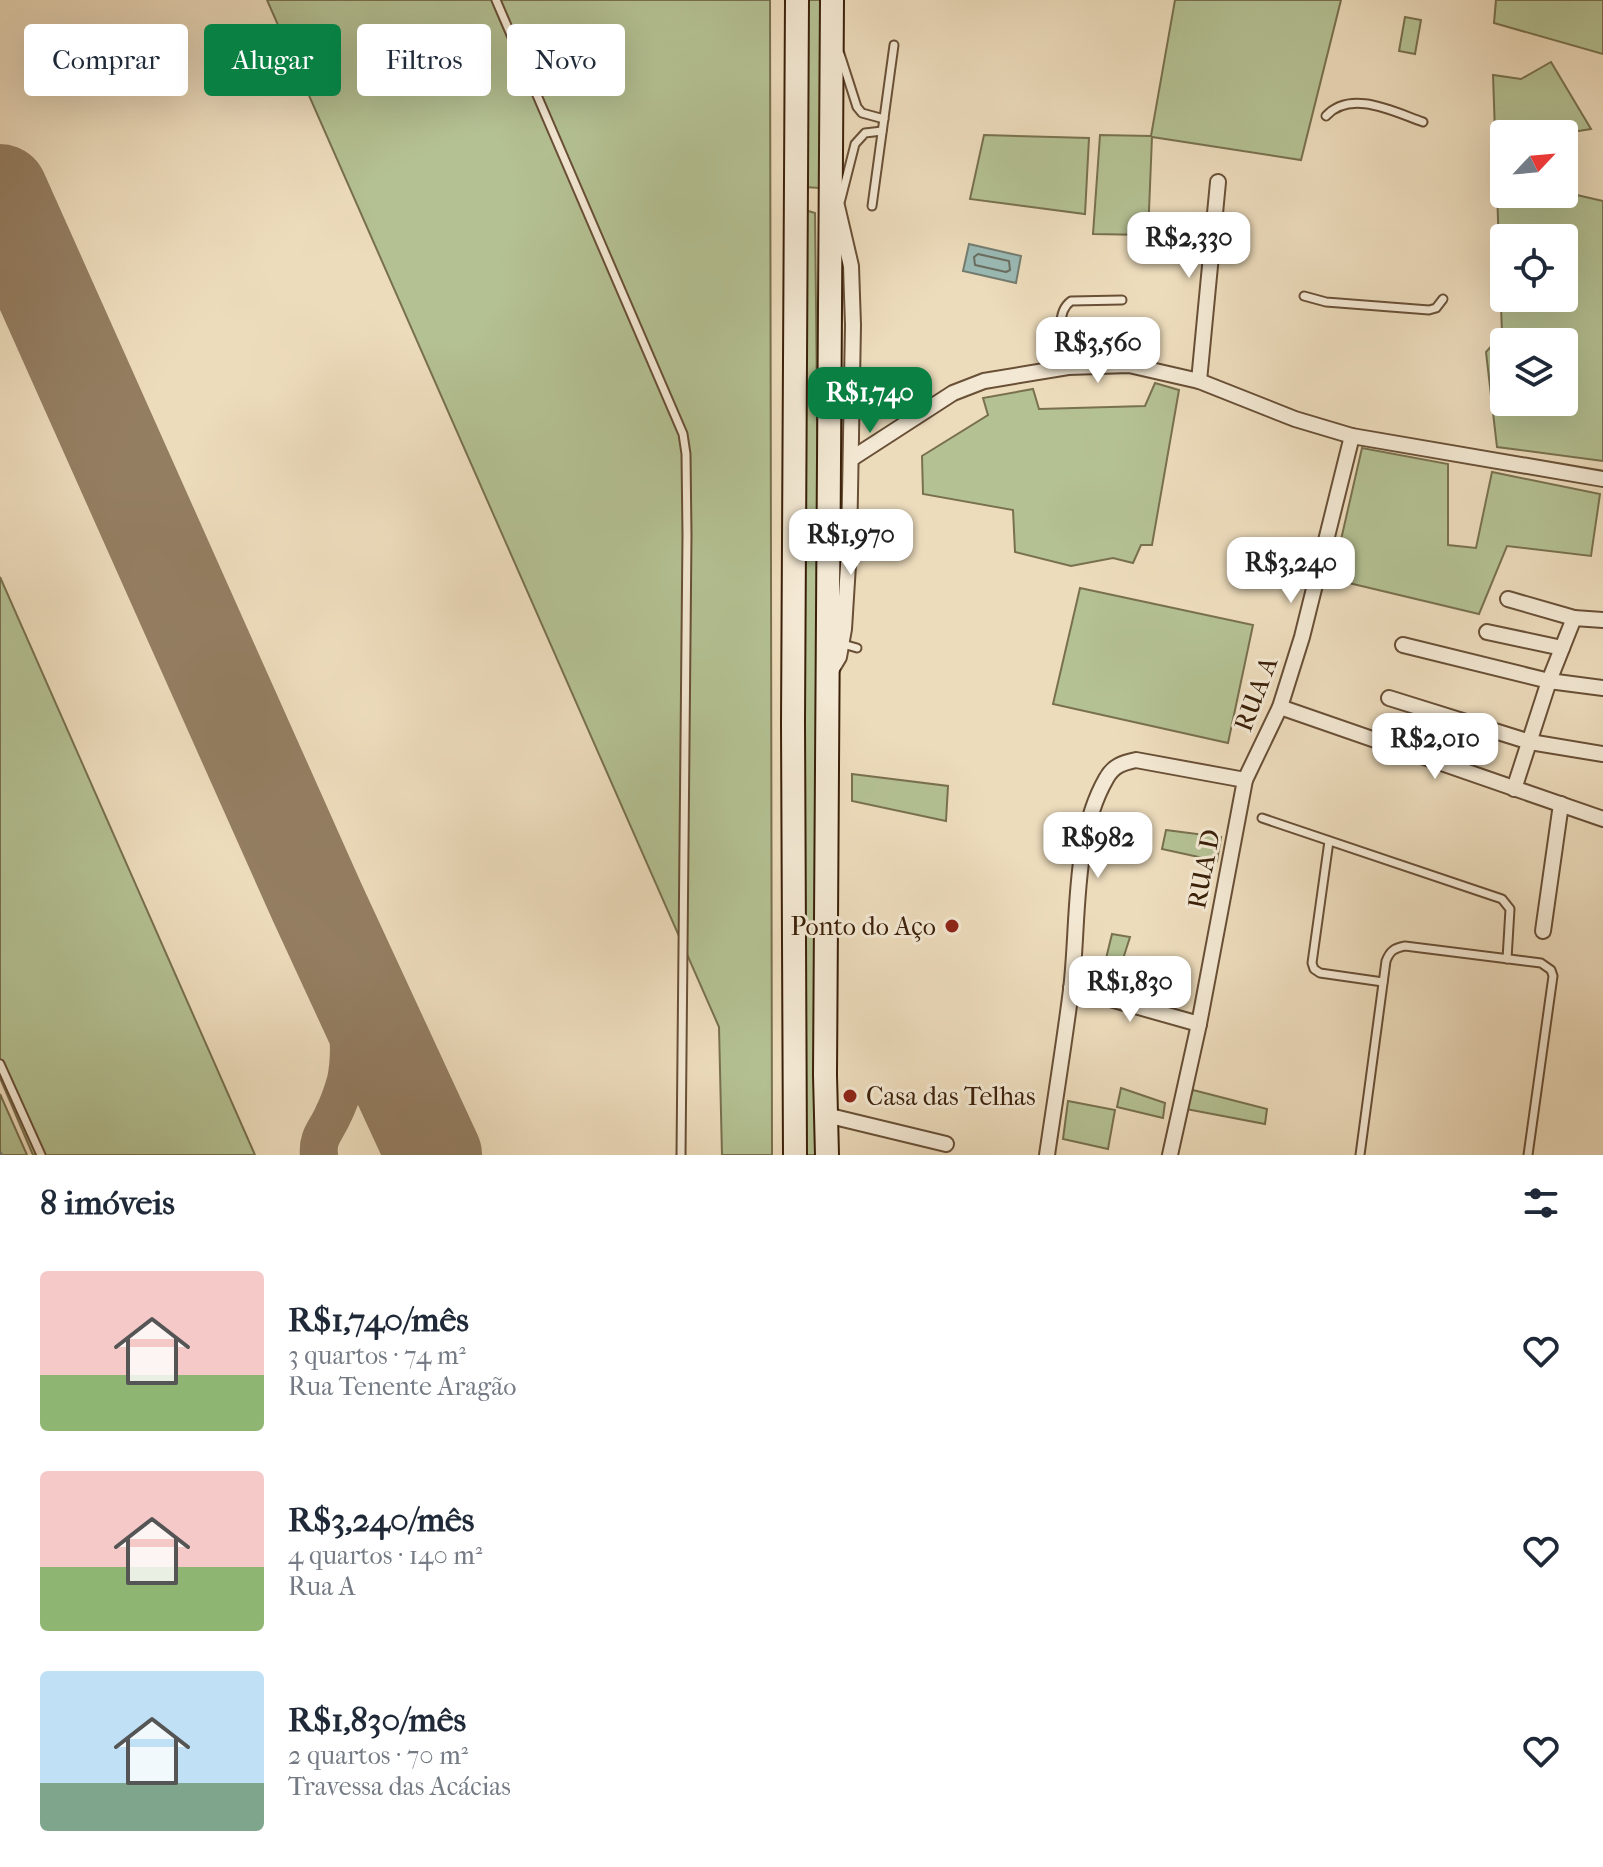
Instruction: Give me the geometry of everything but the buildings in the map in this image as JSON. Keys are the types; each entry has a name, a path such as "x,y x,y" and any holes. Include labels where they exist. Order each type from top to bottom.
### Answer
{"main road":[{"path":"795,1155 793,707 797,0"},
{"path":"827,1155 832,0"},
{"path":"796,198 808,196 833,202"}],"street":[{"path":"1199,381 1218,182"},
{"path":"828,676 850,646 853,371 851,266 833,202"},
{"path":"851,459 953,393 984,381 1068,367 1129,365 1199,381 1295,419 1352,436 1603,479"},
{"path":"829,370 853,371"},
{"name":"RUA A","path":"1245,780 1280,707 1302,637 1352,436"},
{"path":"1508,599 1574,618 1603,620"},
{"path":"1514,789 1549,681 1574,618"},
{"path":"1487,632 1562,648"},
{"path":"1403,645 1549,681 1603,688"},
{"path":"1389,698 1530,742 1603,754"},
{"path":"1280,707 1603,819"},
{"path":"1047,1155 1071,988 1078,882 1092,811 1105,780 1112,769 1136,760 1245,780"},
{"name":"RUA D","path":"1170,1155 1199,1024 1245,780"},
{"path":"1543,931 1561,804"},
{"path":"1071,988 1199,1024"},
{"path":"826,1115 946,1144"}],"lane":[{"path":"496,0 683,434 687,551 681,1155"},
{"path":"832,25 857,107 862,113 884,119"},
{"path":"872,206 894,45"},
{"path":"1326,116 1334,107 1353,102 1423,122"},
{"path":"833,202 855,144 865,133 882,131"},
{"path":"1304,296 1326,302 1429,310 1436,308 1443,299"},
{"path":"1068,367 1061,320 1068,302 1122,300"},
{"path":"1061,336 1114,332"},
{"path":"1262,818 1502,899 1510,909 1507,959"},
{"path":"1329,841 1312,963 1314,969 1320,973 1383,982"},
{"path":"1360,1155 1389,953 1396,947 1405,946 1547,965 1553,976 1528,1155"},
{"path":"0,1064 41,1155"}],"green space":[{"path":"267,0 770,0 772,1155 722,1155 719,1027 309,96 341,96 341,24 278,24"},
{"path":"806,0 822,0 820,188 804,187"},
{"path":"1175,0 1341,0 1301,160 1152,137 1148,235 1093,234 1100,135 1151,136"},
{"path":"1496,0 1603,0 1603,54 1494,23"},
{"path":"1405,17 1421,20 1415,54 1399,51"},
{"path":"1551,62 1591,129 1578,131 1578,120 1495,120 1493,75 1521,79"},
{"path":"984,135 1089,138 1085,214 970,199"},
{"path":"1578,195 1603,201 1603,461 1497,447 1493,416 1578,416 1578,328 1502,328 1501,312 1578,312 1578,224 1498,224 1498,208 1578,208"},
{"path":"805,210 815,213 820,680 820,1155 801,1155"},
{"path":"1490,348 1490,387 1486,352"},
{"path":"1155,383 1179,390 1152,545 1141,545 1133,563 1113,558 1071,566 1015,552 1013,510 923,494 922,456 988,415 983,398 1033,389 1039,409 1145,406"},
{"path":"1362,448 1448,464 1448,545 1476,548 1492,472 1600,494 1591,556 1507,546 1479,614 1332,579"},
{"path":"0,577 255,1155 33,1155 0,1078"},
{"path":"1080,588 1253,625 1228,743 1053,704"},
{"path":"852,774 948,786 946,821 852,801"},
{"path":"1166,830 1221,837 1217,861 1162,849"},
{"path":"1112,934 1130,937 1116,981 1101,979"},
{"path":"1121,1088 1165,1103 1163,1118 1117,1107"},
{"path":"1193,1090 1267,1109 1265,1124 1186,1109"},
{"path":"0,1094 27,1155 0,1155"},
{"path":"1068,1101 1115,1110 1108,1149 1063,1139"}],"water":[{"path":"969,244 1021,256 1016,283 963,271"}],"taxiway":[{"path":"317,902 342,990 349,1059 346,1080 321,1139 319,1155"},
{"path":"419,1121 419,1155"}],"runway":[{"path":"0,192 317,902 434,1155"}],"place":[{"name":"Ponto do Aço","path":"952,926"},
{"name":"Casa das Telhas","path":"850,1096"}]}
